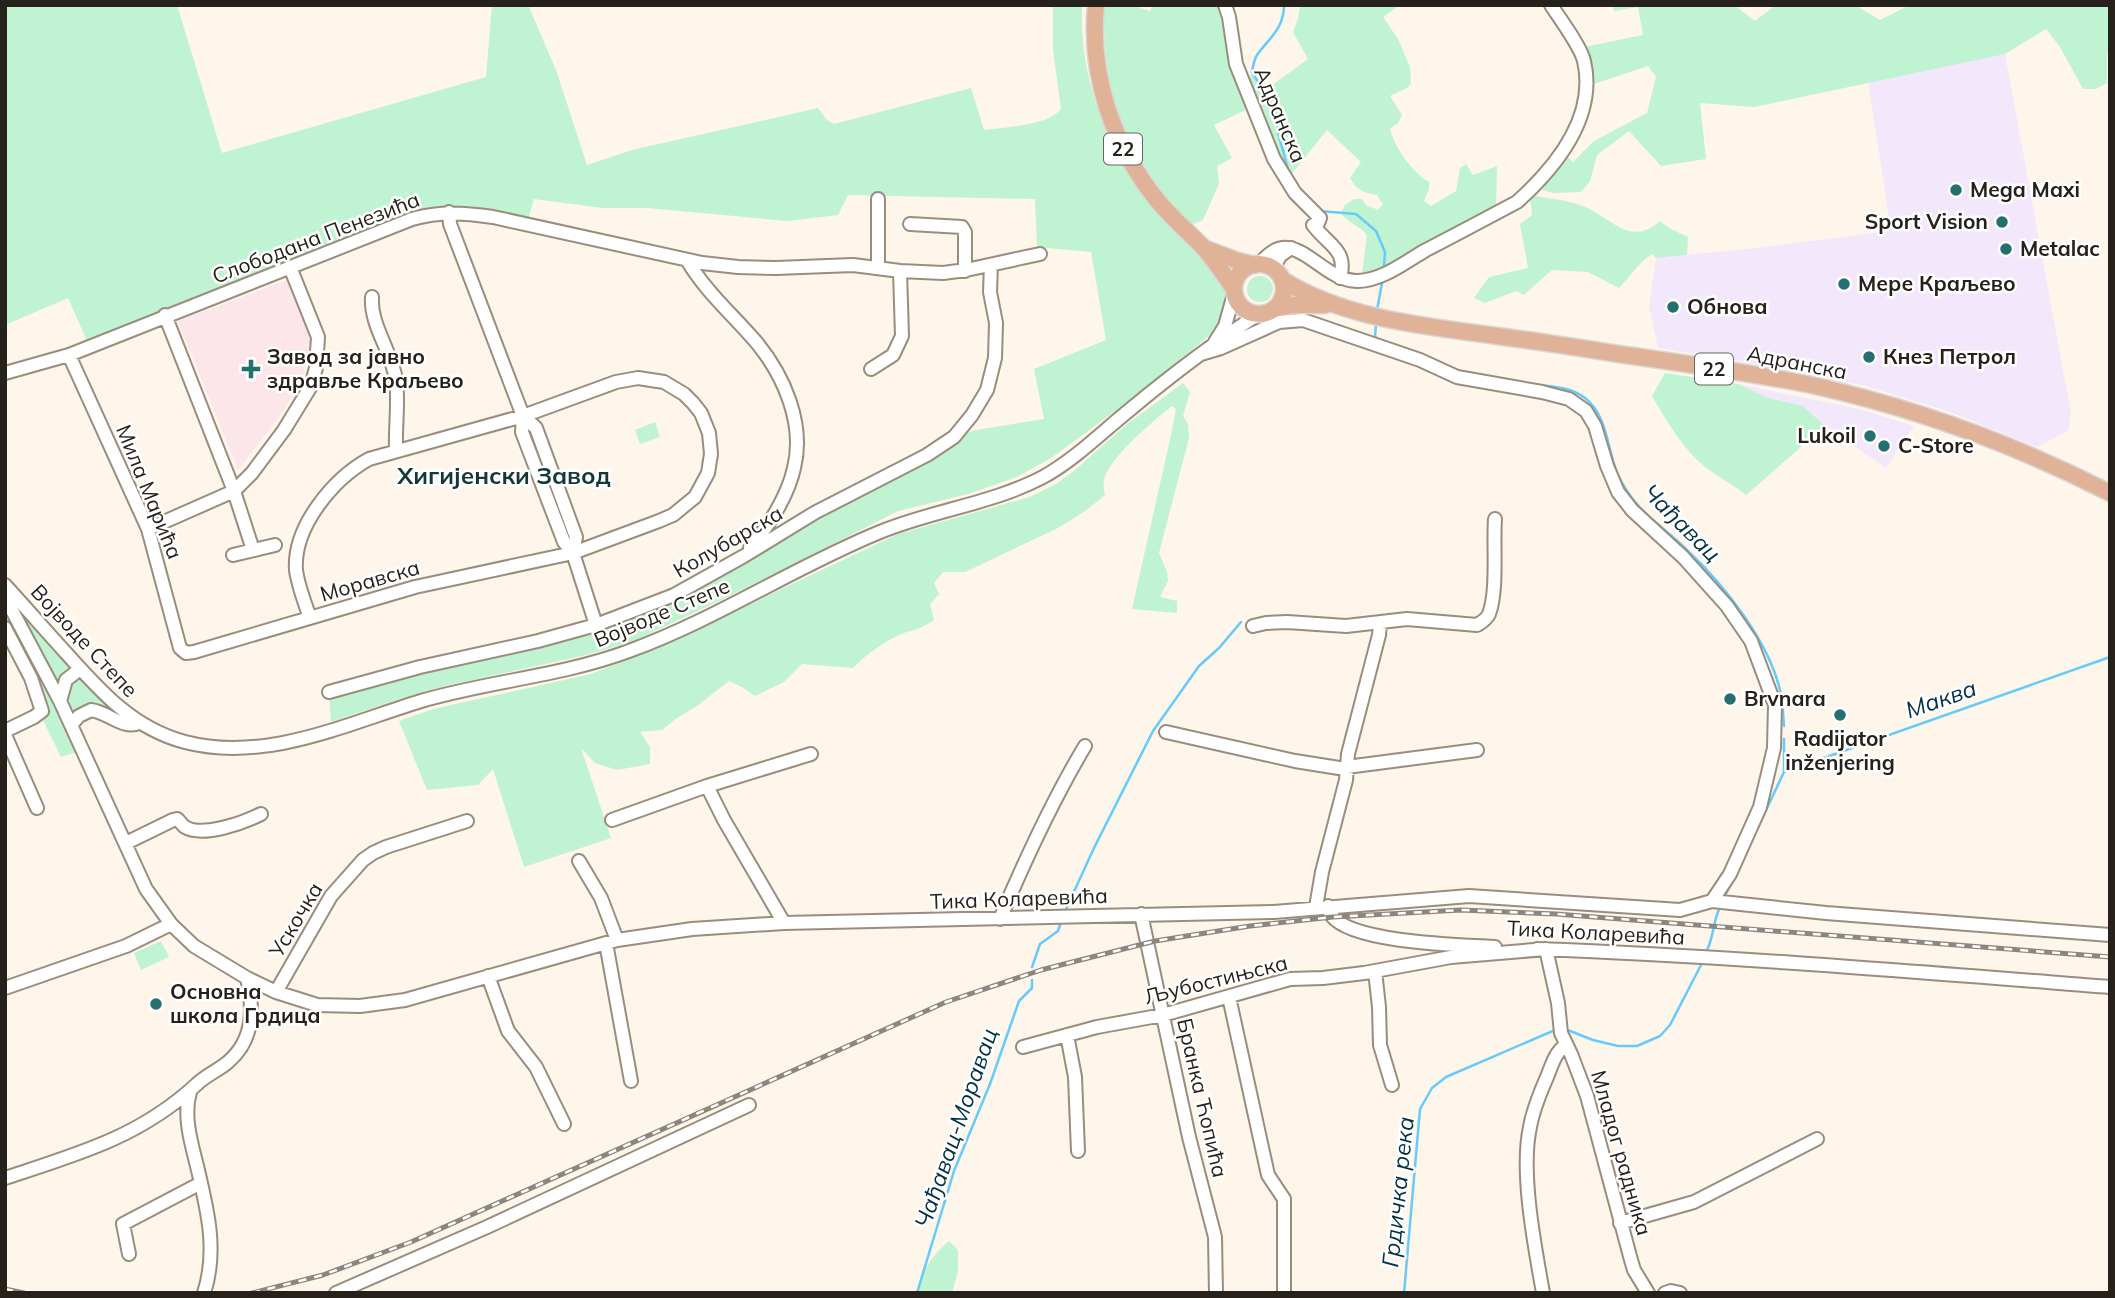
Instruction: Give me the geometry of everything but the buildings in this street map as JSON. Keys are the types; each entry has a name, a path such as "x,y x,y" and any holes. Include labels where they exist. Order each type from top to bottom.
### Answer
{"main road":[{"name":"Адранска","path":"1096,5 1097,70 1116,134 1142,181 1171,216 1204,248 1234,292"},
{"name":"Адранска","path":"1204,248 1268,269 1293,287 1338,306 1369,314 1738,372 1861,397 1914,412 1994,442 2062,469 2110,493"},
{"path":"1234,292 1240,273 1247,268 1268,269 1284,289 1283,298 1267,312"},
{"name":"22","path":"1234,292 1241,307 1250,313 1267,312"},
{"name":"Адранска","path":"1267,312 1305,304 1338,306"}],"street":[{"name":"Адранска","path":"1225,5 1236,64 1252,107 1283,177 1320,218 1318,223 1313,225 1340,253 1343,266 1340,278"},
{"path":"1268,269 1267,256 1286,246 1340,278 1361,281 1390,272 1517,202 1547,171 1568,143 1580,121 1585,99 1584,60 1551,5"},
{"path":"877,268 878,199"},
{"path":"449,212 450,224 523,416 536,428 576,537 573,554 596,625"},
{"name":"Слободана Пенезића","path":"5,373 69,355 412,219 449,212 493,217 687,260 738,267 853,265 943,273 965,271 1040,254"},
{"path":"910,224 962,228 965,232 965,271"},
{"path":"687,260 696,275 776,369 791,402 796,440 794,468 766,529 744,556"},
{"name":"Колубарска","path":"329,692 420,667 538,642 596,625 674,595 816,512 927,455 954,437 987,390 995,358 996,323 990,292 991,265"},
{"path":"148,529 234,491 252,474 311,386 316,368 318,337 290,267"},
{"path":"871,369 893,355 902,336 900,271"},
{"name":"Војводе Степе","path":"1213,346 1225,326 1234,292"},
{"path":"372,297 371,310 396,379 396,452"},
{"name":"Војводе Степе","path":"5,584 114,705 139,723 171,738 196,745 243,747 276,744 334,730 449,693 611,657 683,630 875,534 912,520 998,496 1040,479 1080,451 1213,346 1267,312"},
{"path":"165,315 234,491 253,550"},
{"path":"1201,355 1274,324 1297,319 1315,322 1420,360 1457,377 1569,399 1586,411 1595,426 1618,492 1632,510 1684,557 1727,606 1751,641 1775,705 1774,748 1760,807 1730,874 1714,901"},
{"name":"Мила Марића","path":"69,355 148,529 180,648"},
{"name":"Моравска","path":"180,648 186,653 194,652 310,618 415,587 573,554 673,515 685,507 702,486 708,473 711,454 709,433 701,413 684,394 664,383 638,378 616,382 523,416 369,459 353,468 328,494 299,542 296,573 310,618"},
{"path":"1253,626 1266,622 1346,626 1407,619 1477,625 1485,620 1490,611 1495,519"},
{"path":"233,555 275,545"},
{"name":"Тика Коларевића","path":"5,597 60,701 146,889 171,924 194,946 247,978 276,992 317,1005 360,1006 405,1000 611,942 692,929 784,923 1274,912 1322,907 1344,925 1382,938 1908,971 2110,987"},
{"path":"1380,622 1348,754 1341,802 1322,872 1322,907 1469,896 1681,910 1714,901 1826,913 2110,935"},
{"path":"5,628 31,678 42,710 5,733 37,808"},
{"path":"60,701 66,680 80,669"},
{"path":"71,725 79,716 91,710 127,725 139,723"},
{"path":"1166,732 1295,761 1346,768 1477,750"},
{"path":"1000,919 1063,783 1085,746"},
{"path":"612,820 707,786 811,754"},
{"path":"707,786 784,923"},
{"path":"126,843 173,820 180,821 187,828 216,829 239,824 261,814"},
{"name":"Ускочка","path":"276,992 331,896 363,860 386,848 467,821"},
{"path":"579,860 601,898 611,942 631,1081"},
{"name":"Бранка Ћопића","path":"1141,914 1189,1137 1216,1237 1216,1293"},
{"path":"5,987 126,946 171,924"},
{"name":"Љубостињска","path":"1023,1047 1097,1027 1163,1015 1290,979 1375,971 1451,957 1546,949"},
{"name":"Младог радника","path":"1546,949 1563,1033 1587,1096 1634,1270 1648,1293"},
{"path":"1375,971 1380,1045 1392,1085"},
{"path":"488,976 508,1031 536,1067 564,1124"},
{"path":"5,1178 117,1139 167,1110 198,1083 226,1064 244,1043 252,1015 252,998 247,978"},
{"path":"1229,998 1268,1175 1284,1199 1284,1293"},
{"path":"1543,1293 1527,1180 1528,1143 1542,1088 1558,1053 1563,1033"},
{"path":"1067,1035 1075,1077 1078,1151"},
{"path":"190,1091 187,1102 189,1135 209,1221 211,1247 204,1293"},
{"path":"336,1293 487,1227 749,1105"},
{"path":"1620,1223 1694,1202 1817,1139"},
{"path":"129,1254 123,1224 201,1183"},
{"path":"1665,1293 1680,1293"}],"shaded area":[{"path":"2005,54 2071,414 2068,431 2037,447 1950,412 1866,386 1787,369 1658,348 1649,306 1656,258 1891,231 1868,81"},
{"name":"Завод за јавно здравље Краљево","path":"287,280 311,338 311,353 298,386 280,416 238,470 178,321"},
{"path":"1738,384 1859,409 1914,426 1886,468 1825,426 1803,406 1768,398"}],"green space":[{"path":"5,5 177,5 222,153 486,77 492,5 528,5 556,70 587,165 632,150 818,108 827,120 834,124 971,88 984,130 1014,127 1046,119 1061,109 1053,50 1053,5 1082,5 1086,66 1103,123 1116,150 1148,201 1173,230 1215,268 1231,291 1220,327 1125,404 1051,458 1017,477 968,494 898,511 632,642 582,656 445,686 331,722 329,694 538,641 599,634 674,595 954,437 976,430 1044,419 1034,369 1106,340 1091,252 1037,247 1035,199 848,195 838,215 787,221 647,208 603,208 534,199 526,227 495,220 426,219 91,350 68,298 5,325"},
{"path":"1104,5 1131,5 1150,11 1153,5 1225,5 1246,87 1252,72 1264,91 1308,59 1293,32 1300,5 1400,5 1383,17 1398,39 1410,67 1411,84 1390,96 1402,115 1398,123 1390,129 1396,144 1411,166 1429,182 1424,201 1431,206 1456,191 1460,168 1466,164 1473,175 1497,166 1496,213 1361,281 1367,235 1341,213 1345,205 1354,199 1362,199 1366,205 1378,210 1383,204 1377,195 1361,190 1350,178 1361,162 1327,130 1290,176 1252,107 1214,125 1232,158 1217,166 1219,184 1203,220 1193,224 1180,213 1156,183 1134,148 1118,113 1107,75"},
{"path":"1613,5 1734,5 1755,21 1776,5 1855,5 1880,20 1910,5 2110,5 2107,83 2096,89 2083,89 2060,47 2046,29 2005,54 1754,107 1700,103 1706,159 1661,166 1629,131 1597,155 1590,181 1581,192 1553,193 1540,189 1567,157 1573,162 1594,141 1647,113 1656,77 1648,66 1585,87 1579,48 1643,35 1638,7 1614,11"},
{"path":"1536,196 1580,205 1629,231 1649,229 1660,221 1688,237 1687,255 1656,258 1652,254 1619,288 1588,272 1552,270 1524,295 1516,291 1485,303 1474,298 1489,277 1528,268 1520,224 1532,215 1530,198"},
{"path":"1260,276 1269,280 1273,289 1269,298 1260,302 1251,298 1247,289 1251,280"},
{"path":"1665,373 1738,384 1768,398 1803,406 1825,426 1746,495 1697,460 1669,424 1652,396"},
{"path":"1183,383 1190,392 1183,416 1188,424 1189,438 1159,553 1168,581 1160,597 1177,601 1177,613 1132,609 1171,435 1176,409 1172,406 1115,460 1104,479 1105,495 1088,509 1058,528 965,572 943,572 934,583 939,594 930,604 934,620 883,644 853,668 802,664 784,682 755,696 729,681 662,730 640,732 650,747 650,764 617,770 595,763 581,748 611,838 524,867 493,769 478,785 427,790 399,721 433,709 591,674 657,648 898,534 1030,497 1074,471 1127,424"},
{"path":"655,422 660,437 640,444 635,430"},
{"path":"5,585 139,723 101,712 71,725 83,750 61,757 40,714 5,628"},
{"path":"161,941 169,957 141,970 134,953"},
{"path":"949,1241 958,1250 958,1271 952,1293 917,1293 928,1264"}],"waterway":[{"name":"Чађавац","path":"1284,5 1279,27 1257,55 1252,72 1274,108 1289,173"},
{"name":"Чађавац","path":"1319,211 1356,214 1376,231 1385,252 1384,266"},
{"name":"Чађавац","path":"1377,310 1382,283"},
{"name":"Чађавац","path":"1376,324 1375,337 1382,341"},
{"name":"Чађавац","path":"1392,344 1422,354"},
{"name":"Чађавац","path":"1529,384 1572,391 1593,405 1603,424 1618,475 1629,494 1641,509 1686,549 1715,580 1757,635 1776,675 1782,699 1784,726"},
{"name":"Чађавац-Моравац","path":"1066,909 1153,731 1199,666 1241,622"},
{"name":"Маква","path":"1784,772 2110,657"},
{"name":"Грдичка река","path":"1759,825 1784,772 1784,739"},
{"name":"Грдичка река","path":"1724,898 1732,882"},
{"name":"Грдичка река","path":"1707,950 1720,907"},
{"name":"Чађавац-Моравац","path":"1032,967 1040,944 1058,931 1060,925"},
{"name":"Грдичка река","path":"1565,1029 1618,1046 1637,1046 1660,1036 1670,1025 1701,965"},
{"name":"Чађавац-Моравац","path":"917,1293 954,1171 990,1084 1019,1001 1032,988 1032,980"},
{"name":"Грдичка река","path":"1404,1293 1420,1109 1432,1088 1446,1077 1555,1030"}],"railway":[{"path":"252,1293 323,1275 411,1242 946,1002 1041,970 1155,941 1250,926 1333,917 1461,910 1556,914 2110,957"},
{"path":"5,1289 24,1293"}],"place":[{"name":"Mega Maxi","path":"1956,190"},
{"name":"Sport Vision","path":"2002,222"},
{"name":"Metalac","path":"2006,249"},
{"name":"Мере Краљево","path":"1844,284"},
{"name":"Обнова","path":"1673,307"},
{"name":"Кнез Петрол","path":"1869,357"},
{"name":"Завод за јавно здравље Краљево","path":"251,369"},
{"name":"Lukoil","path":"1870,436"},
{"name":"C-Store","path":"1884,446"},
{"name":"Brvnara","path":"1730,699"},
{"name":"Radijator inženjering","path":"1840,715"},
{"name":"Основна школа Грдица","path":"156,1004"}],"district":[{"name":"Хигијенски Завод","path":"504,476"}]}
